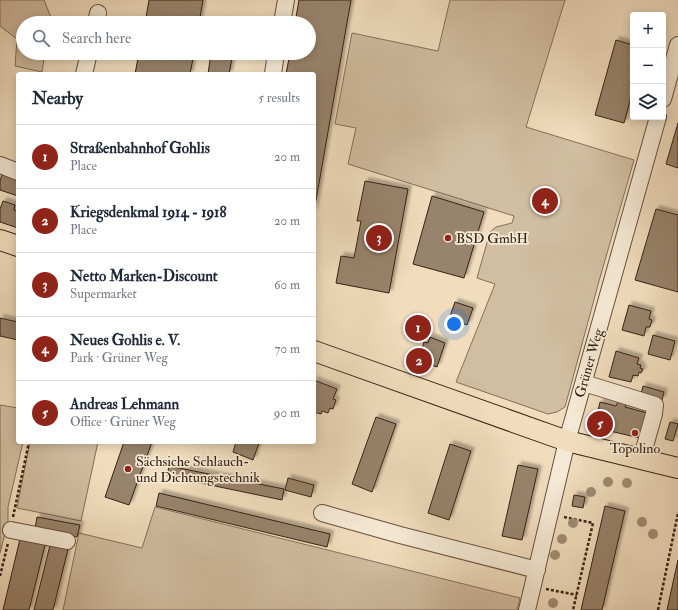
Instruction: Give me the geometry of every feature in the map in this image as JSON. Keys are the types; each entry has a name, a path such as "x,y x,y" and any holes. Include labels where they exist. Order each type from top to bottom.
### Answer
{"main road":[{"path":"0,240 16,245"},
{"path":"316,352 567,441 678,468"}],"street":[{"path":"283,16 286,0"},
{"path":"666,87 678,45"},
{"path":"84,72 87,60"},
{"path":"272,72 275,60"},
{"name":"Grüner Weg","path":"527,610 567,441 657,120"},
{"path":"0,165 16,171"},
{"path":"584,383 655,406 641,460"},
{"path":"322,513 400,535 537,570"},
{"path":"11,530 67,541"}],"path":[{"path":"0,576 29,444"},
{"path":"658,610 678,513"},
{"path":"550,514 593,523 573,610"},
{"path":"533,586 577,595"}],"shaded area":[{"path":"0,0 44,0 50,16 16,16 16,38 0,26"},
{"path":"450,0 565,0 526,127 634,160 565,407 557,412 548,414 456,382 495,284 477,278 490,232 496,227 512,223 514,216 348,164 356,128 335,124 352,33 438,51"},
{"path":"16,52 16,60 44,60 42,72 15,66"},
{"path":"0,405 16,408 16,444 23,444 8,507 8,522 0,553"},
{"path":"30,444 98,444 81,521 17,508"},
{"path":"155,507 520,598 517,610 63,610 79,533 142,548"}],"building":[{"path":"149,0 203,0 200,16 146,16"},
{"path":"299,0 351,0 316,201 316,72 286,72 289,60 316,60 316,16 296,16"},
{"path":"616,40 630,44 630,101 624,123 595,115"},
{"path":"138,60 193,60 190,72 135,72"},
{"path":"210,60 232,60 229,72 208,72"},
{"path":"678,123 678,168 666,164"},
{"path":"2,174 16,179 16,195 0,190"},
{"path":"365,181 408,189 389,293 336,283 341,256 354,258 361,221 357,221"},
{"name":"BSD GmbH","path":"432,196 484,212 464,278 413,264"},
{"path":"3,201 15,205 14,210 16,211 16,227 0,222 0,209"},
{"path":"656,209 678,215 678,292 635,280"},
{"path":"455,302 473,308 467,325 449,319"},
{"path":"629,305 651,311 649,319 652,320 650,327 646,327 644,336 622,330"},
{"path":"0,318 16,322 16,340 0,336"},
{"path":"653,335 675,341 670,360 648,354"},
{"path":"430,337 445,343 437,367 421,361 423,356 420,355 424,342 428,343"},
{"path":"616,351 639,358 637,364 641,365 640,368 643,369 641,373 639,372 638,376 633,375 631,382 609,377"},
{"path":"316,381 337,389 333,399 336,400 333,409 330,408 328,413 322,411 321,414 316,413"},
{"path":"643,386 664,392 662,400 641,394"},
{"path":"600,402 616,406 618,402 626,404 625,407 651,414 644,439 597,428 595,424"},
{"path":"376,417 396,424 372,492 352,484"},
{"path":"670,422 678,424 673,441 665,439"},
{"name":"Sächsiche Schlauch- und Dichtungstechnik","path":"123,444 151,444 129,505 105,497"},
{"path":"235,444 259,444 253,460 233,452"},
{"path":"450,444 471,451 449,520 428,513"},
{"path":"518,465 538,469 522,540 502,536"},
{"path":"169,466 284,489 282,500 167,476"},
{"path":"288,478 314,485 311,497 285,490"},
{"path":"159,493 330,534 327,547 156,506"},
{"path":"574,495 585,497 583,508 572,506"},
{"path":"605,506 625,511 602,610 581,610"},
{"path":"37,517 80,525 77,537 35,529"},
{"path":"20,539 45,545 29,610 3,610"},
{"path":"50,545 68,549 53,610 34,610"},
{"path":"678,560 678,610 667,610 674,578"}],"place":[{"name":"Neues Gohlis e. V.","path":"545,201"},
{"name":"Netto Marken-Discount","path":"379,238"},
{"name":"BSD GmbH","path":"448,238"},
{"name":"Straßenbahnhof Gohlis","path":"418,328"},
{"name":"Kriegsdenkmal 1914 - 1918","path":"419,361"},
{"name":"Andreas Lehmann","path":"600,424"},
{"name":"Topolino","path":"635,433"},
{"name":"Sächsiche Schlauch- und Dichtungstechnik","path":"128,469"}]}
